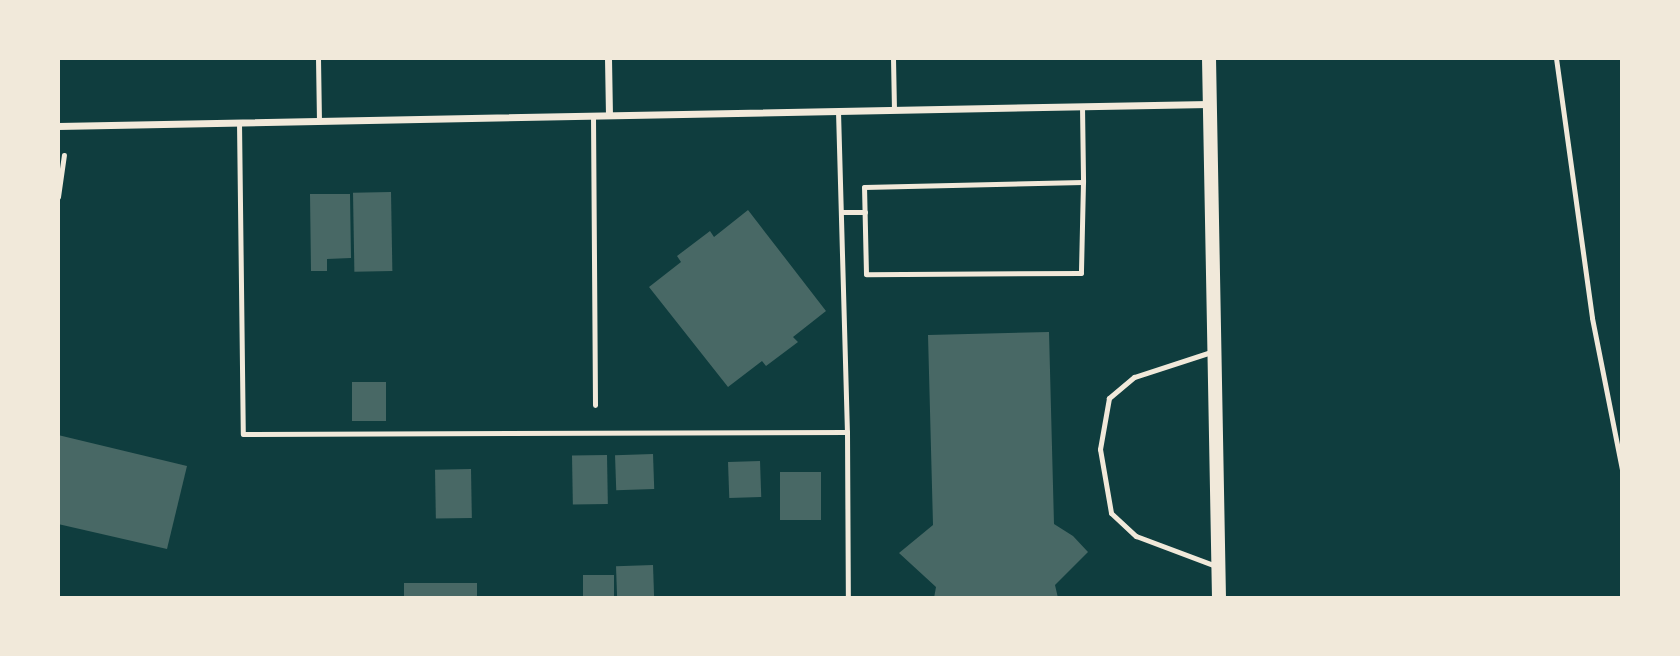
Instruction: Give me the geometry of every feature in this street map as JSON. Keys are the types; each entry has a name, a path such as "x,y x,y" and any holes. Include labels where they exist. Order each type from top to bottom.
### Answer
{"main road":[{"path":"1209,58 1219,598"}],"street":[{"path":"608,58 609,115"},
{"path":"58,126 1209,104"}],"lane":[{"path":"318,58 319,121"},
{"path":"893,58 894,110"},
{"path":"1556,58 1592,318 1622,469"},
{"path":"1082,106 1083,182 1081,273 866,274 864,187 1083,182"},
{"path":"838,111 847,432 848,598"},
{"path":"593,116 595,405"},
{"path":"239,122 243,434 847,432"},
{"path":"841,212 864,212"},
{"path":"1214,351 1134,377 1109,398 1100,449 1111,513 1136,536 1218,567"}],"path":[{"path":"58,197 64,155"}],"building":[{"path":"391,192 392,271 354,272 353,193"},
{"path":"310,194 350,194 351,258 327,259 327,271 311,271"},
{"path":"748,210 826,311 793,337 798,342 766,366 762,361 728,387 649,287 681,262 677,256 710,231 714,237"},
{"path":"1049,332 1054,524 1073,536 1088,552 1055,585 1058,598 934,598 936,587 899,553 933,525 928,335"},
{"path":"352,382 386,382 386,421 352,421"},
{"path":"58,435 187,466 167,549 58,524"},
{"path":"653,454 654,489 616,490 615,455"},
{"path":"607,455 608,504 573,505 572,456"},
{"path":"760,461 761,497 729,498 728,462"},
{"path":"471,469 472,518 436,519 435,470"},
{"path":"780,472 821,472 821,520 780,520"},
{"path":"653,565 654,598 617,598 616,566"},
{"path":"583,575 614,575 614,598 583,598"},
{"path":"404,583 477,583 477,598 404,598"}]}
